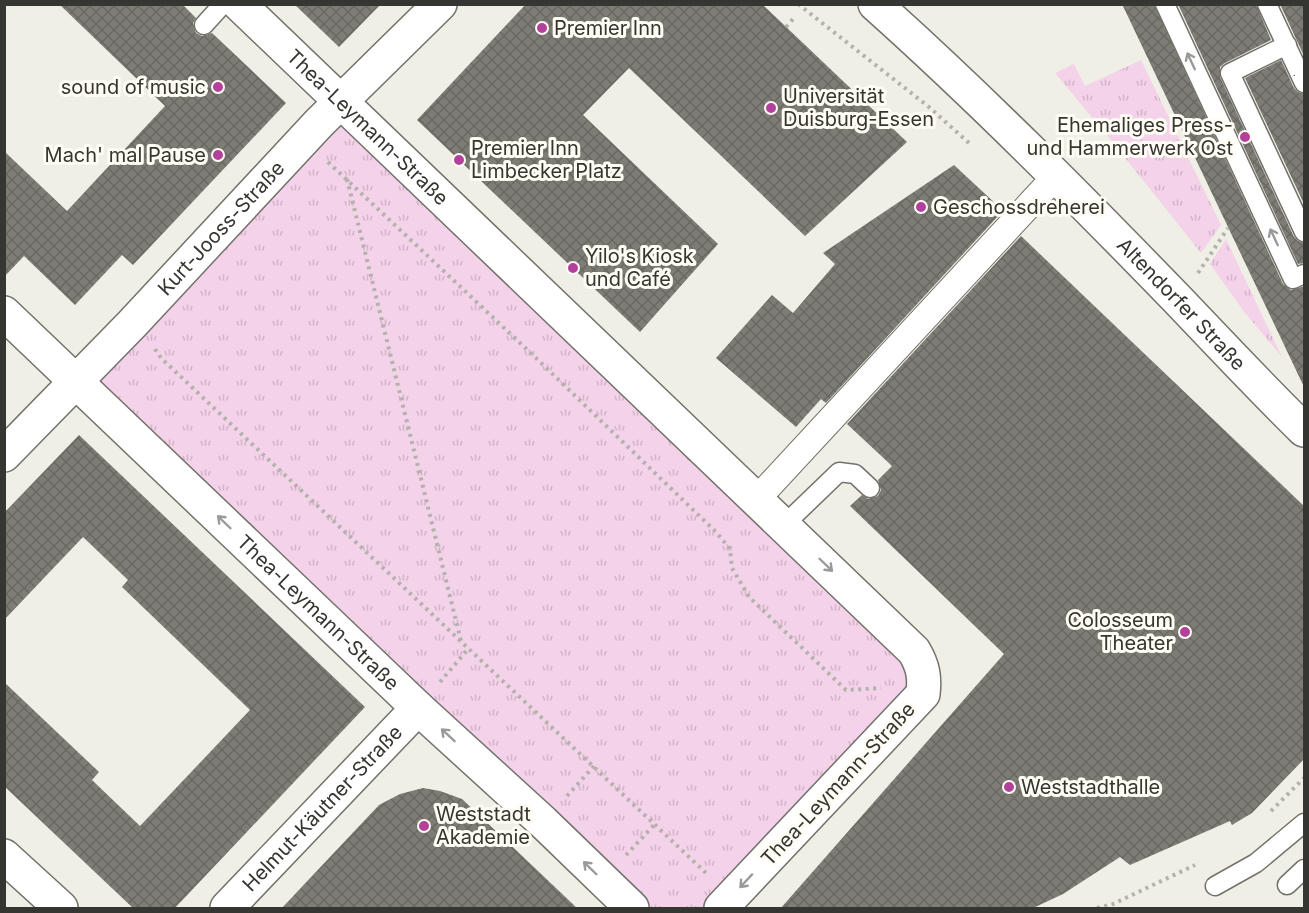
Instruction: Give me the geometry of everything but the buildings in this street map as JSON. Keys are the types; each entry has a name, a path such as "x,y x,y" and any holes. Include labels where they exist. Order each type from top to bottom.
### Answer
{"street":[{"name":"Thea-Leymann-Straße","path":"239,4 915,651 922,663 925,679 923,694 727,902"},
{"name":"Kurt-Jooss-Straße","path":"4,455 132,324 340,102 440,4"},
{"name":"Altendorfer Straße","path":"875,4 1056,176 1248,376 1305,430"},
{"path":"757,499 1056,176"},
{"name":"Thea-Leymann-Straße","path":"4,312 632,909"},
{"name":"Helmut-Käutner-Straße","path":"227,909 418,708"},
{"path":"4,856 61,909"}],"lane":[{"path":"204,25 224,4"},
{"path":"1165,4 1293,279 1305,274"},
{"path":"1269,4 1304,78"},
{"path":"1289,47 1233,74 1305,224"},
{"path":"1289,47 1230,73 1305,232"},
{"path":"784,525 839,472 855,474 870,488"},
{"path":"1215,886 1256,863 1305,823"},
{"path":"1287,885 1305,869"}],"path":[{"path":"786,27 793,19"},
{"path":"858,96 865,85"},
{"path":"328,162 716,532 730,549 732,568 749,597 846,690 884,688 925,679"},
{"path":"347,178 461,642"},
{"path":"1179,302 1228,228"},
{"path":"132,324 151,343 161,358 716,882 727,902"},
{"path":"418,708 468,649"},
{"path":"1264,819 1305,778"},
{"path":"1097,909 1113,904 1201,862"}],"green space":[{"path":"1141,60 1221,225 1201,253 1055,73 1074,64 1085,86"},
{"path":"340,101 920,678 720,908 633,908 77,382"},
{"path":"1226,239 1282,357 1245,313 1210,264"}],"place":[{"name":"Premier Inn","path":"542,28"},
{"name":"sound of music","path":"218,87"},
{"name":"Universität Duisburg-Essen","path":"771,108"},
{"name":"Ehemaliges Press- und Hammerwerk Ost","path":"1245,137"},
{"name":"Mach' mal Pause","path":"218,155"},
{"name":"Premier Inn Limbecker Platz","path":"459,160"},
{"name":"Geschossdreherei","path":"921,207"},
{"name":"Yilo's Kiosk und Café","path":"573,268"},
{"name":"Colosseum Theater","path":"1185,632"},
{"name":"Weststadthalle","path":"1009,787"},
{"name":"Weststadt Akademie","path":"424,826"}]}
